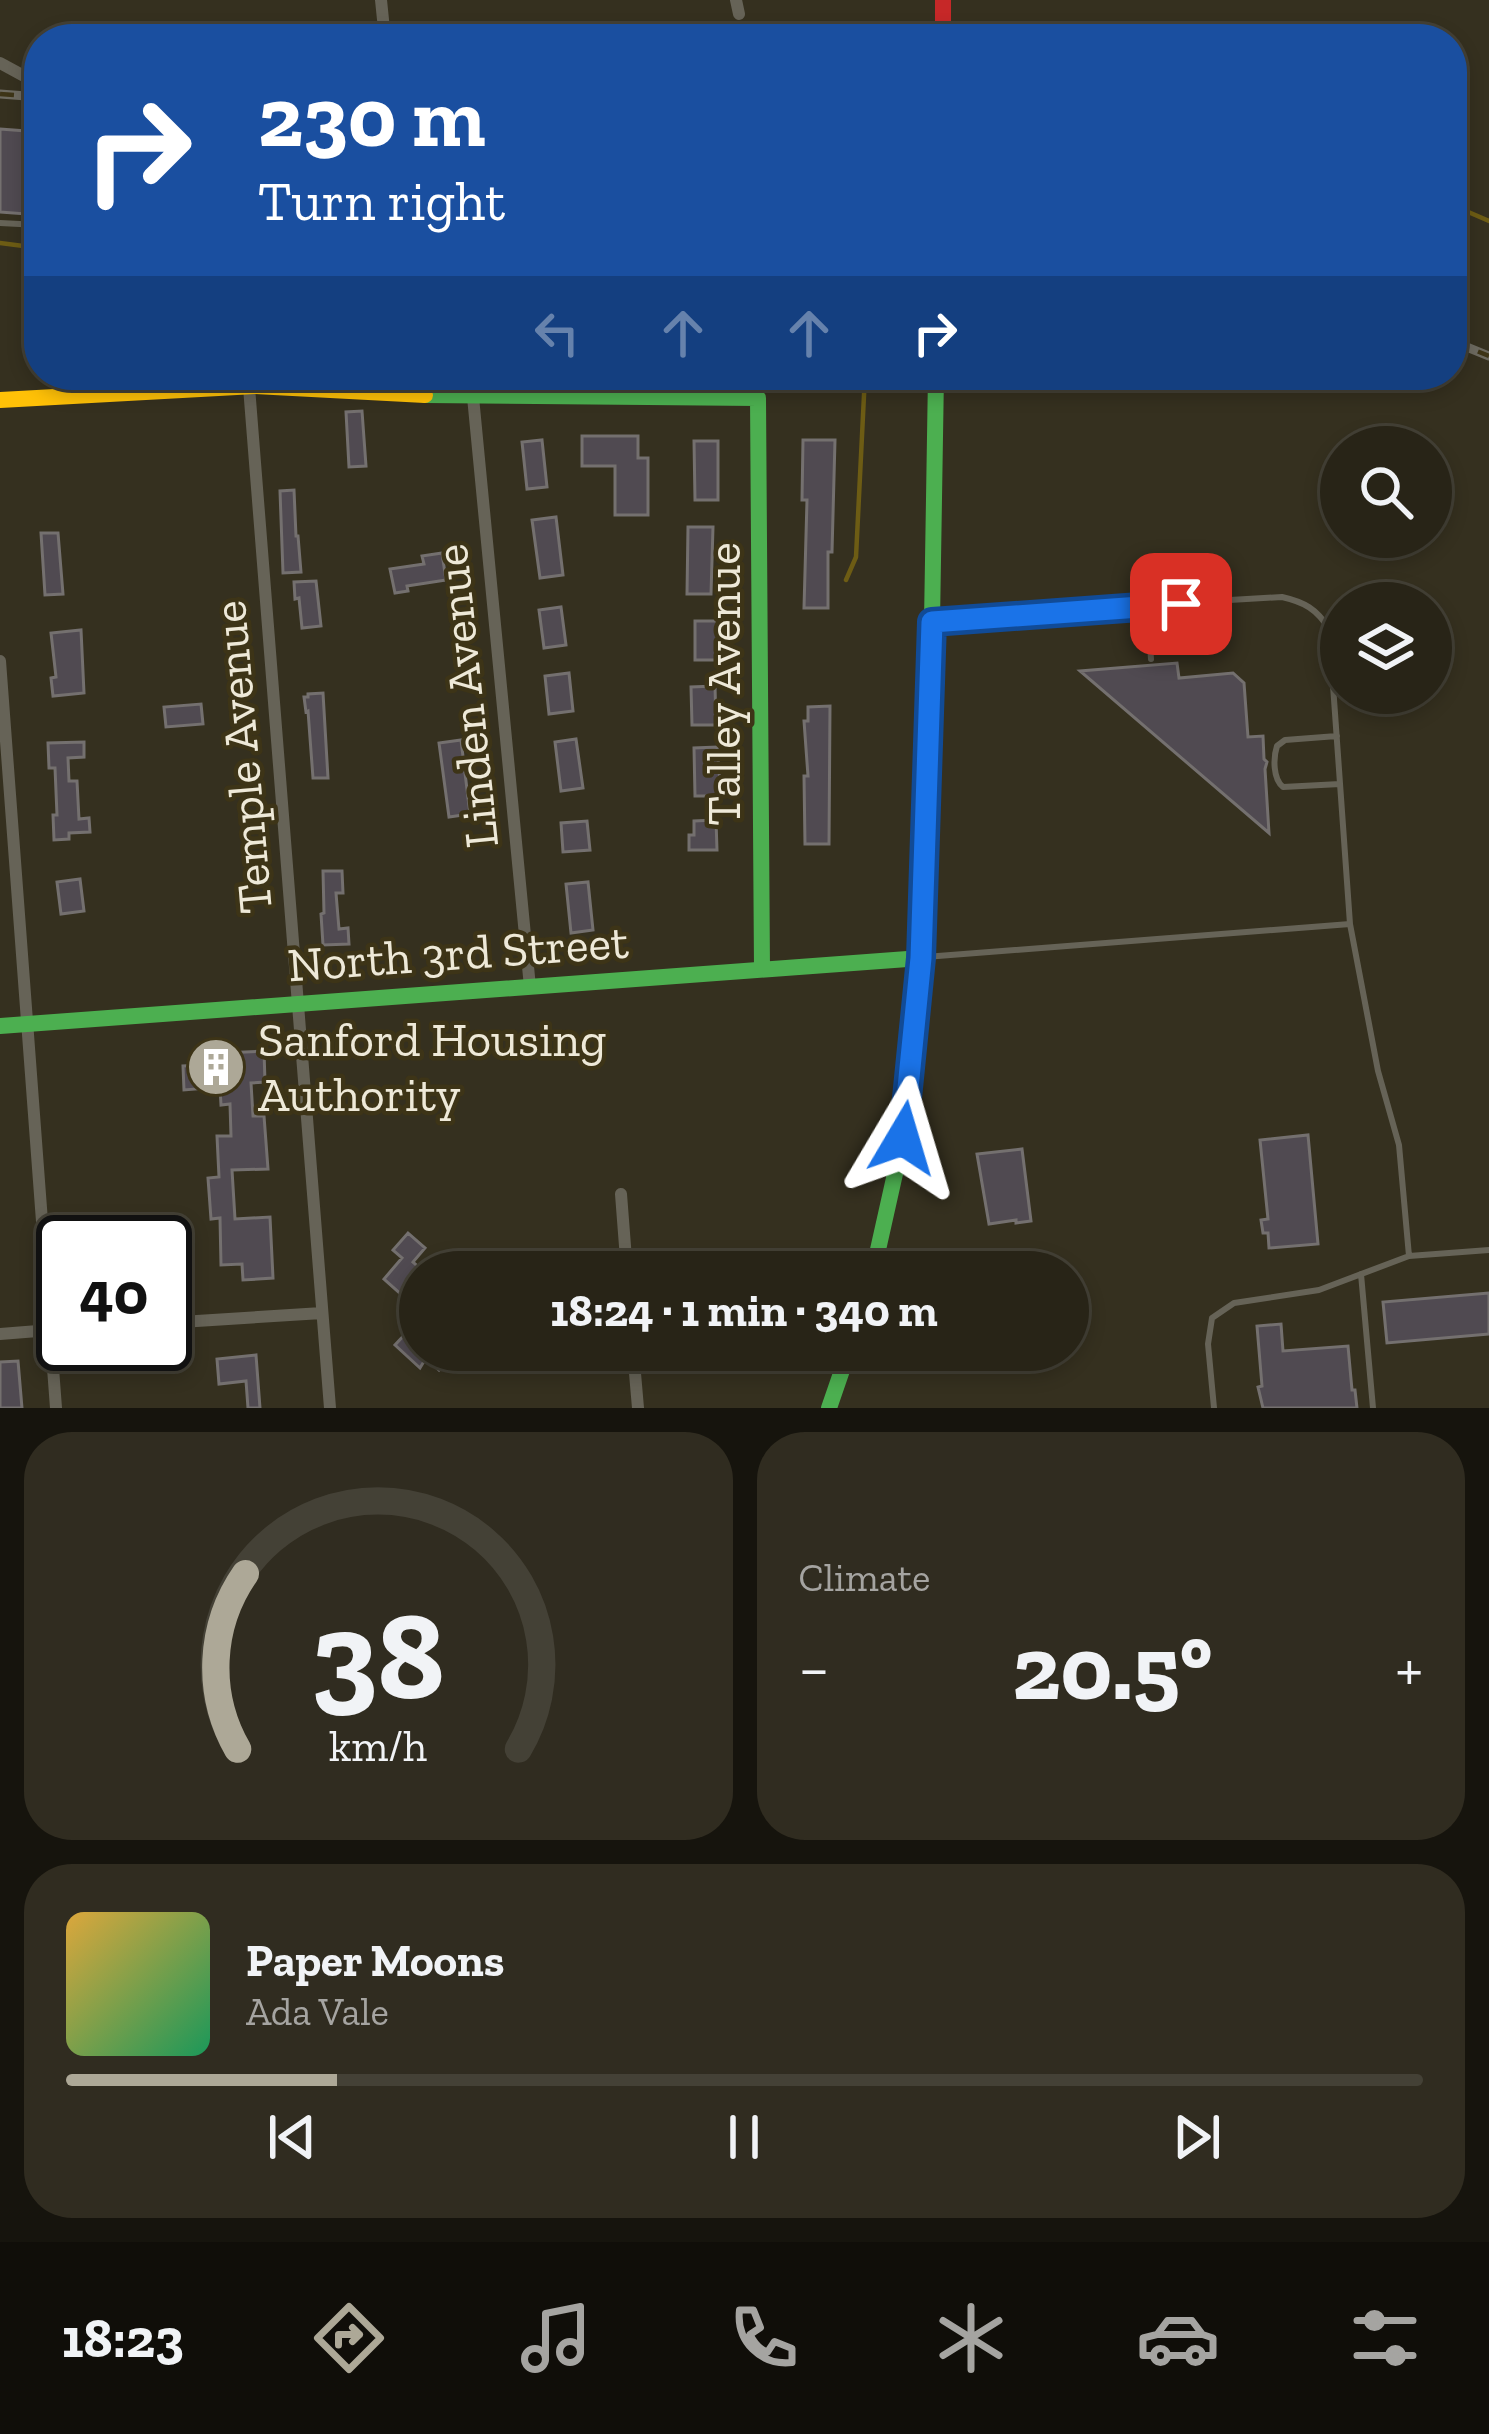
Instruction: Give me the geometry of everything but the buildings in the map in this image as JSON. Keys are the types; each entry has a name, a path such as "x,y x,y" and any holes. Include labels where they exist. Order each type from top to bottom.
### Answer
{"street":[{"path":"0,400 192,390"},
{"name":"Temple Avenue","path":"249,390 330,1408"},
{"path":"386,390 473,398"},
{"path":"878,1251 903,1138 921,958 937,390"},
{"name":"Talley Avenue","path":"473,398 758,398 762,969"},
{"name":"Linden Avenue","path":"473,398 530,987"},
{"path":"0,661 46,1215"},
{"name":"North 3rd Street","path":"0,1026 921,958"},
{"path":"621,1194 625,1251"},
{"path":"192,1321 322,1312"},
{"path":"0,1334 36,1331"},
{"path":"56,1371 56,1408"},
{"path":"635,1371 638,1408"},
{"path":"829,1408 841,1371"}],"lane":[{"path":"932,622 1282,597 1303,602 1320,614 1329,629 1350,924 1378,1071 1399,1145 1409,1256"},
{"path":"1148,605 1151,659"},
{"path":"1337,736 1285,740 1274,756 1277,782 1283,787 1340,784"},
{"path":"921,958 1350,924"},
{"path":"1214,1408 1208,1344 1212,1318 1234,1303 1318,1290 1409,1256 1489,1250"},
{"path":"1361,1274 1372,1408"}],"waterway":[{"path":"1467,211 1489,221"},
{"path":"0,243 24,246"},
{"path":"846,580 856,557 864,390"}],"railway":[{"path":"0,94 24,96"},
{"path":"1467,347 1489,356"}],"traffic: fast":[{"path":"878,1251 903,1138 921,958 936,390"},
{"path":"425,395 758,398 762,969"},
{"path":"0,1026 921,958"},
{"path":"829,1408 842,1371"}],"traffic: slow":[{"path":"0,400 182,390"},
{"path":"331,390 425,395"}],"traffic: jam":[{"path":"943,0 943,24"}],"place":[{"name":"Sanford Housing Authority","path":"216,1067"}],"route":[{"path":"903,1138 921,958 932,622 1181,604"}]}
